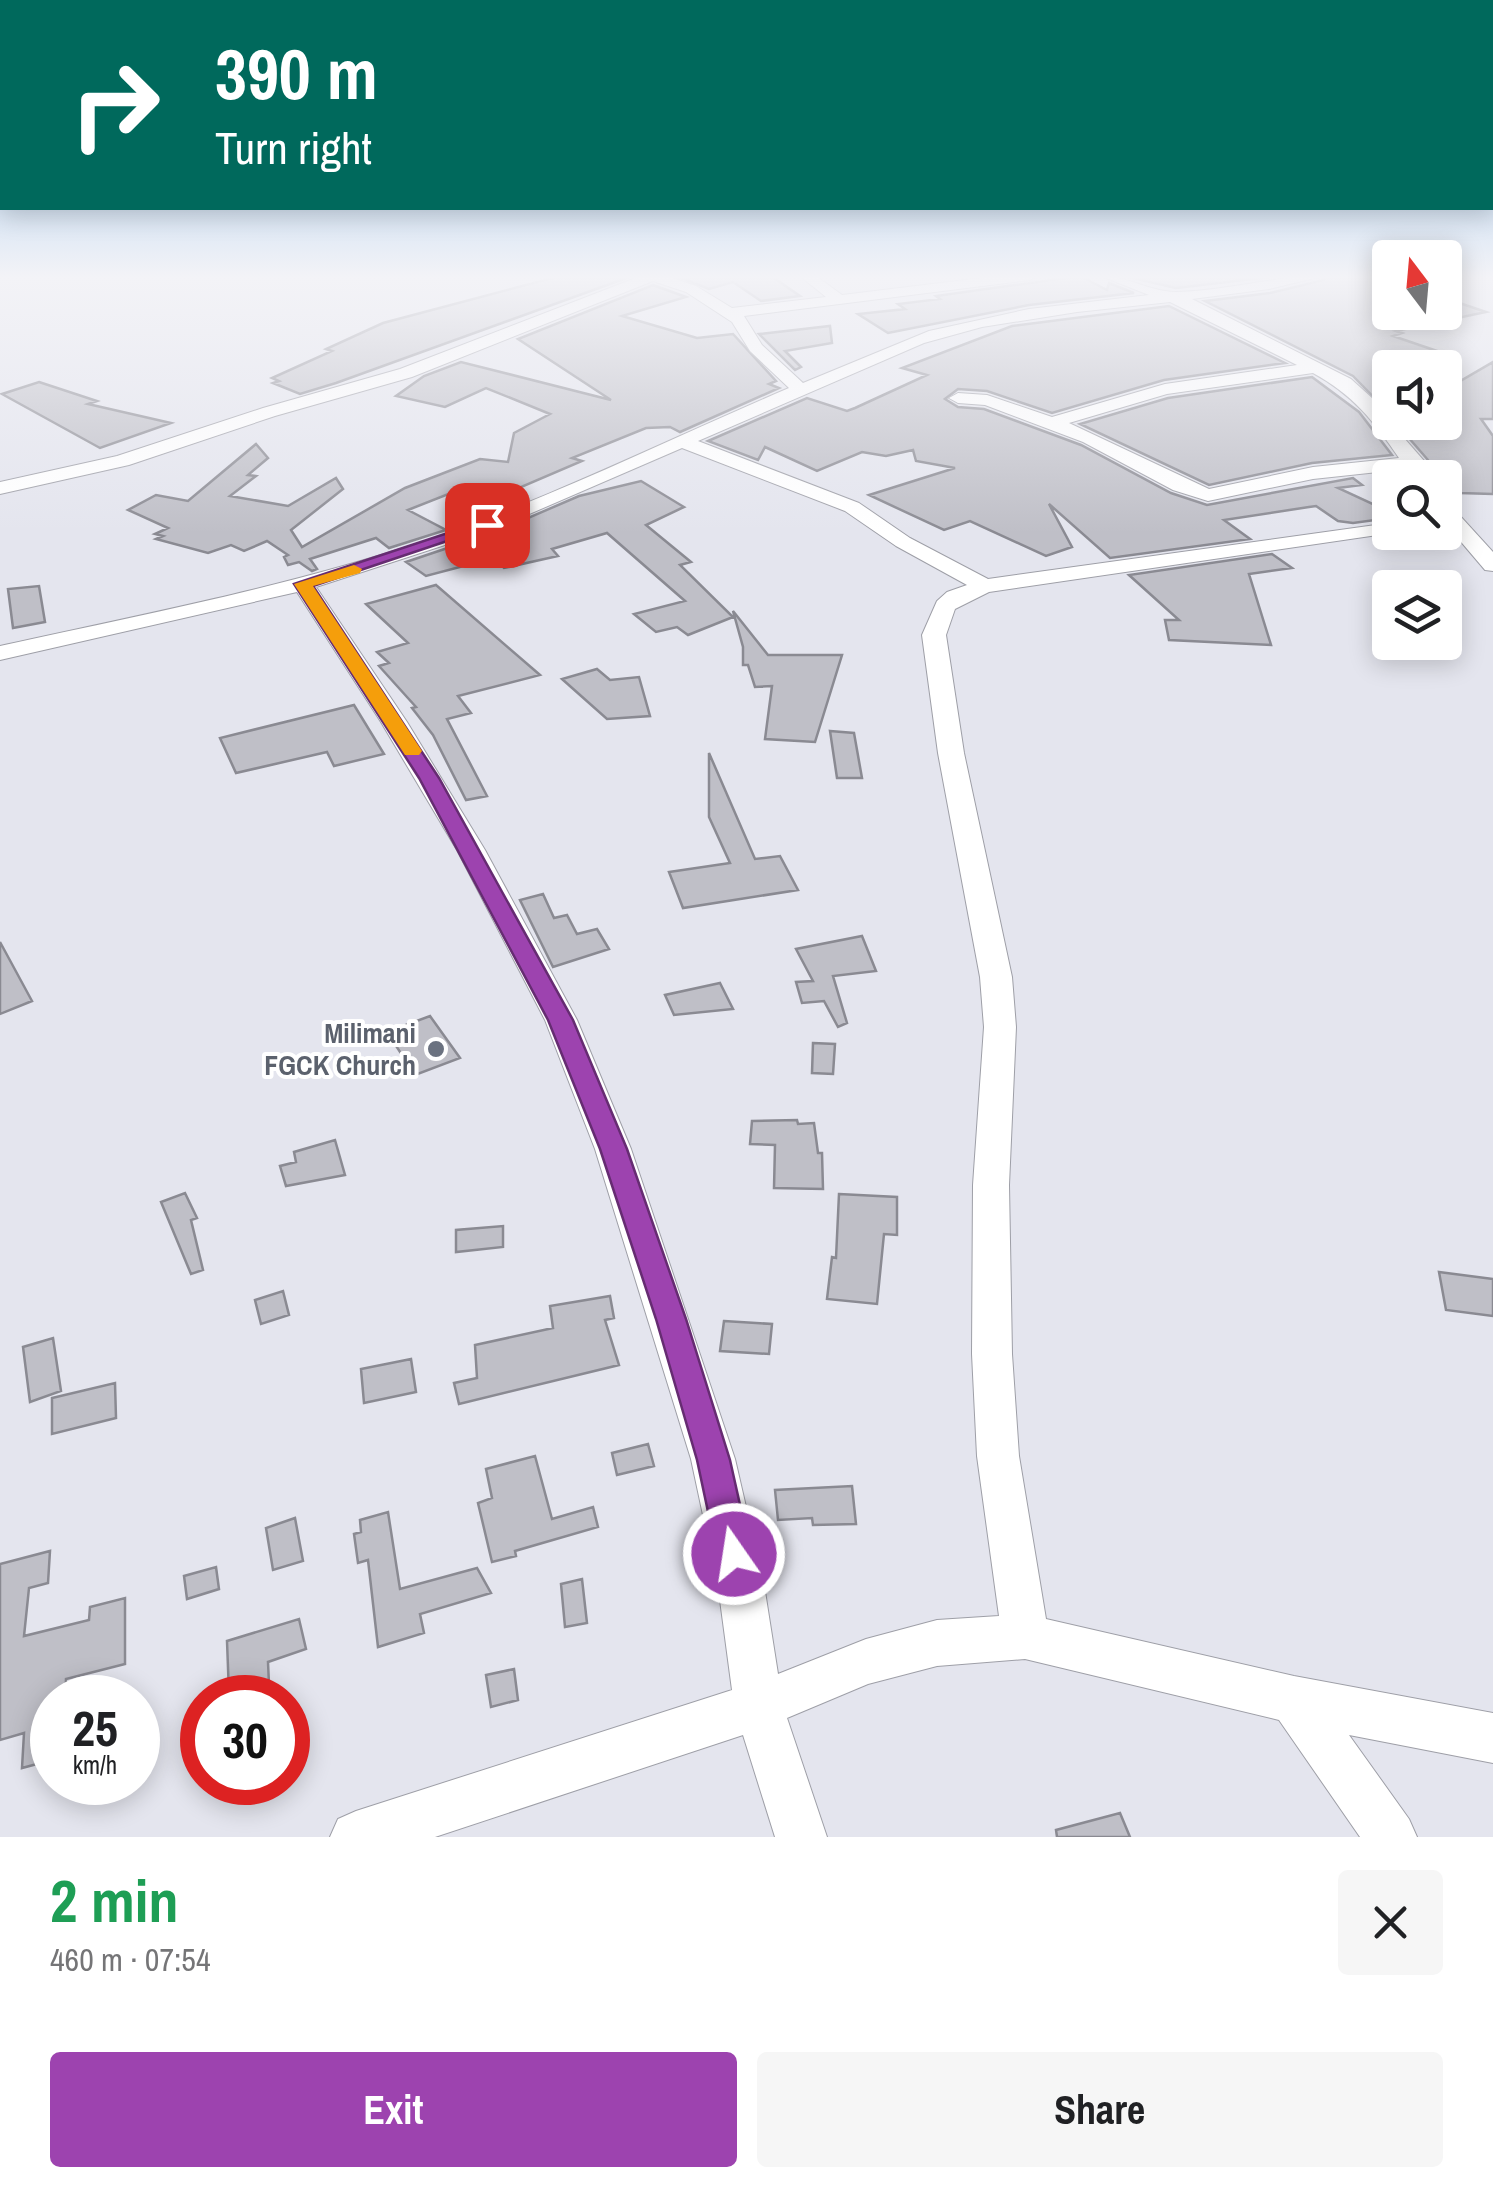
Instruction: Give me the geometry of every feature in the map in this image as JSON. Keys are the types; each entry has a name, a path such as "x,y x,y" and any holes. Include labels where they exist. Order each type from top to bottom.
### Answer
{"street":[{"path":"0,488 140,456 435,362"},
{"path":"771,362 802,390"},
{"path":"0,653 303,584 487,525 867,362"},
{"path":"1301,362 1345,382 1369,402 1411,460"},
{"path":"1051,422 1159,390 1313,368"},
{"path":"958,398 987,400 1051,422 1180,486 1208,495 1313,473 1372,471"},
{"path":"680,441 864,513 903,542 985,586"},
{"path":"1025,1637 998,1456 992,1354 992,1185 1000,1027 996,977 951,753 934,635 945,606 956,597 985,586 1372,532"},
{"path":"1462,533 1493,564"},
{"path":"303,584 394,722 471,850 560,1020 613,1149 713,1460 741,1585 758,1706 801,1837"},
{"path":"356,1837 758,1706 866,1662 937,1643 1025,1637 1294,1700 1493,1738"},
{"path":"1294,1700 1391,1837"}],"building":[{"path":"308,362 395,362 300,394 273,383 279,381 272,378"},
{"path":"461,362 611,400 553,362 758,362 776,381 769,384 779,388 680,432 670,427 646,428 572,458 582,461 500,496 466,487 408,510 446,530 389,548 376,538 310,559 317,569 312,571 299,562 288,565 284,557 288,555 267,541 244,551 231,545 208,553 156,539 163,536 155,534 168,528 128,510 156,495 188,501 256,444 268,458 248,475 256,476 230,496 288,506 336,478 343,489 291,530 302,547 405,488 480,459 508,462 514,433 550,414 486,388 445,407 396,396 424,376"},
{"path":"918,362 1282,362 1164,380 1052,413 987,391 958,389 945,399 958,407 984,409 1081,445 1171,493 1207,505 1353,478 1362,485 1338,488 1372,504 1372,520 1338,521 1316,506 1224,520 1250,539 1110,558 1049,504 1072,547 1046,556 970,521 944,530 869,495 955,468 916,461 913,450 886,456 862,452 817,471 765,447 758,460 708,441 807,398 847,411 927,375 902,368"},
{"path":"1325,362 1372,362 1372,396 1353,376"},
{"path":"1493,362 1493,419 1481,419 1493,436 1493,494 1462,493 1462,460 1428,460 1411,440 1462,440 1462,380"},
{"path":"1312,377 1359,412 1372,429 1372,440 1380,440 1392,455 1312,463 1209,485 1080,424 1168,398"},
{"path":"39,382 97,401 88,404 171,423 100,448 2,394"},
{"path":"641,481 684,507 646,525 691,562 680,565 733,617 688,635 677,627 656,632 634,614 685,601 607,533 552,549 558,556 504,568 494,558 426,576 406,562 498,531 579,496"},
{"path":"1272,554 1292,568 1249,574 1271,645 1169,640 1165,620 1179,620 1129,575"},
{"path":"436,585 540,675 458,696 471,713 447,719 487,796 466,800 433,735 412,708 416,707 379,666 389,663 377,652 408,643 366,604"},
{"path":"39,586 45,622 13,628 8,589"},
{"path":"733,611 768,655 842,655 815,742 765,739 772,686 755,687 748,665 743,665 743,647"},
{"path":"597,669 610,680 639,677 650,716 607,719 562,679"},
{"path":"354,705 384,754 334,766 327,752 236,773 220,738"},
{"path":"830,731 854,733 862,778 837,778"},
{"path":"709,753 755,859 780,856 798,890 683,908 669,872 730,863 709,817"},
{"path":"543,894 554,918 567,915 577,934 597,929 609,949 553,967 520,900"},
{"path":"862,936 876,971 833,976 847,1023 838,1027 824,1001 802,1003 796,982 813,981 796,949"},
{"path":"0,942 32,1001 0,1014"},
{"path":"720,983 733,1009 674,1015 665,995"},
{"name":"Milimani FGCK Church","path":"430,1016 460,1058 415,1075 387,1032"},
{"path":"813,1043 835,1044 833,1074 812,1073"},
{"path":"797,1120 798,1124 814,1123 818,1153 822,1153 823,1189 774,1188 775,1145 750,1144 752,1121"},
{"path":"335,1140 345,1175 286,1186 280,1166 296,1162 294,1152"},
{"path":"185,1193 197,1218 191,1220 203,1270 191,1274 161,1202"},
{"path":"839,1194 897,1197 897,1235 884,1234 877,1304 827,1299 832,1257 836,1258"},
{"path":"503,1226 503,1247 456,1252 456,1230"},
{"path":"1439,1272 1493,1279 1493,1316 1446,1310"},
{"path":"283,1291 289,1315 261,1324 255,1300"},
{"path":"610,1296 614,1318 605,1320 619,1365 459,1404 454,1383 477,1378 475,1345 553,1328 550,1306"},
{"path":"724,1321 772,1324 769,1354 720,1351"},
{"path":"53,1338 61,1391 30,1402 23,1347"},
{"path":"411,1359 416,1392 364,1403 361,1369"},
{"path":"115,1383 116,1418 52,1434 52,1398"},
{"path":"648,1444 654,1466 617,1475 612,1453"},
{"path":"535,1456 552,1519 593,1507 598,1527 515,1551 516,1556 492,1562 478,1503 492,1498 486,1469"},
{"path":"852,1486 856,1524 813,1525 812,1518 778,1520 775,1490"},
{"path":"388,1512 400,1589 477,1568 491,1593 420,1614 424,1633 378,1647 368,1560 358,1563 354,1534 361,1532 360,1520"},
{"path":"295,1518 303,1561 273,1570 266,1528"},
{"path":"50,1551 48,1583 29,1588 24,1636 89,1620 90,1607 125,1598 125,1664 82,1675 30,1675 30,1766 22,1768 24,1733 0,1740 0,1564"},
{"path":"216,1567 219,1589 187,1599 184,1576"},
{"path":"582,1579 587,1623 565,1627 561,1584"},
{"path":"299,1619 306,1649 268,1662 269,1675 228,1675 227,1641"},
{"path":"514,1669 518,1700 491,1707 486,1675"},
{"path":"1120,1813 1130,1837 1057,1837 1056,1830"}],"slow traffic":[{"path":"354,569 303,584 412,751"}],"place":[{"name":"Milimani FGCK Church","path":"436,1049"}],"route":[{"path":"487,525 303,584 429,778 560,1020 613,1149 671,1319 713,1460 734,1554"}]}
